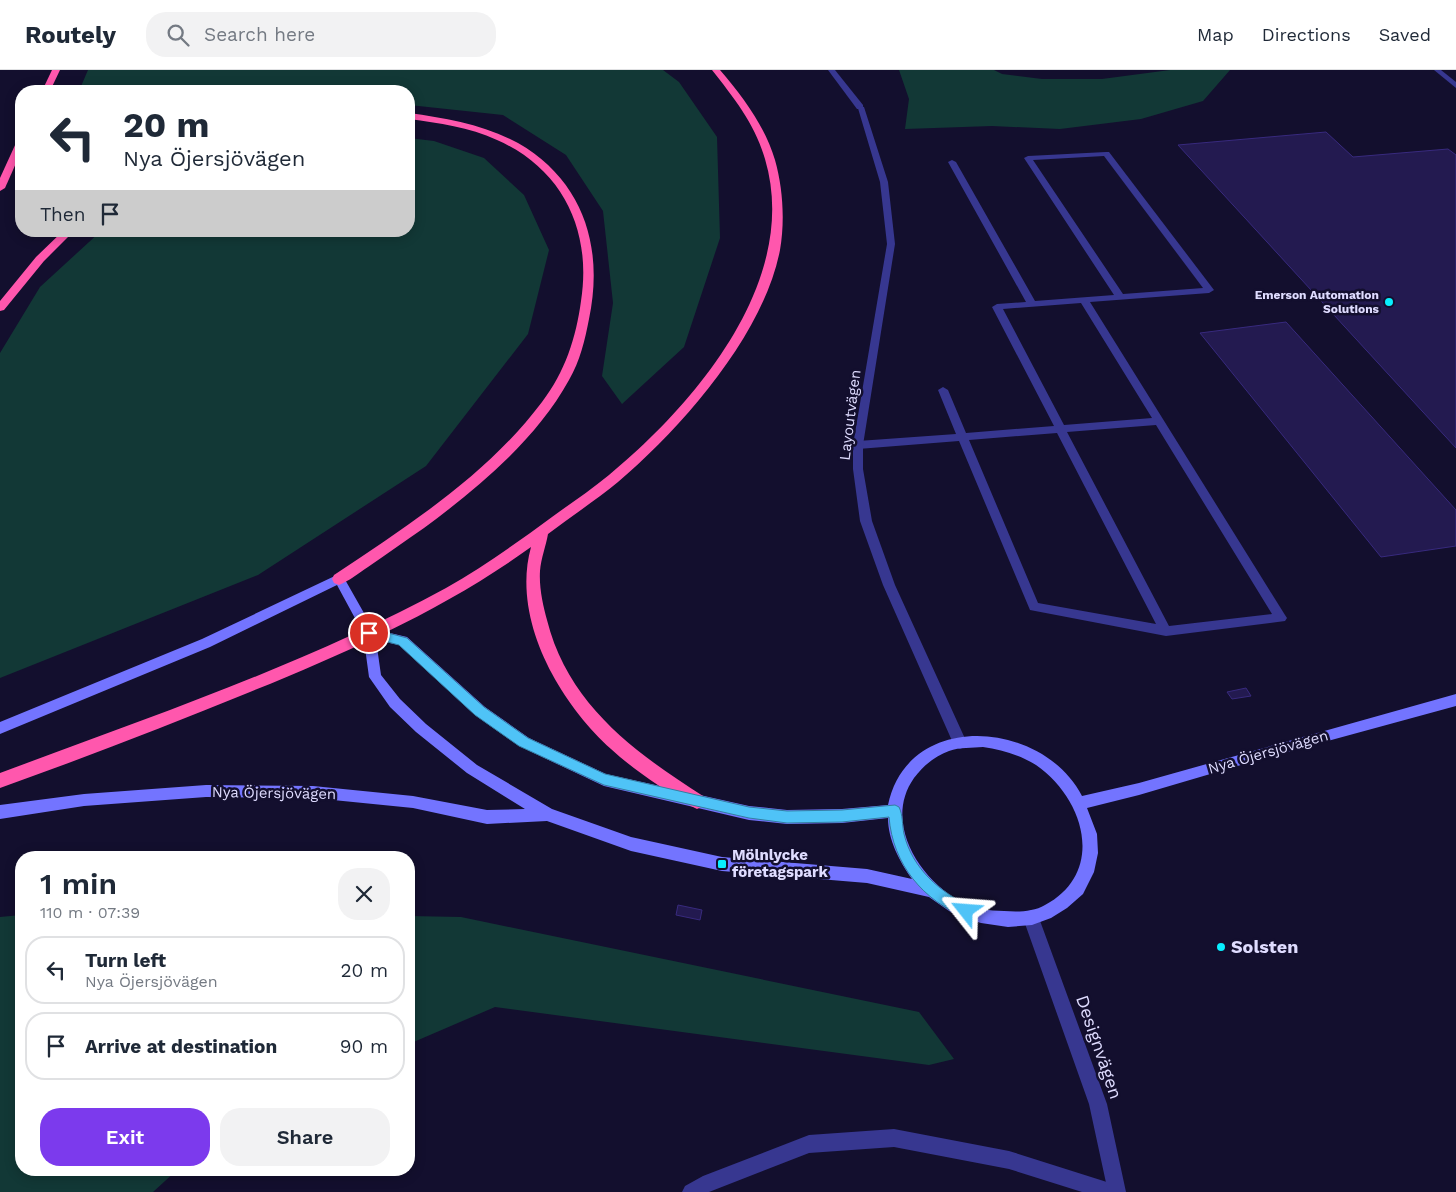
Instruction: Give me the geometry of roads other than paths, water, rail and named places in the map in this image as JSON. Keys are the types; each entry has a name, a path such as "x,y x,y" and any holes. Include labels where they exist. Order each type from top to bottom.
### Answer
{"highway":[{"path":"49,85 56,70"},
{"path":"0,780 275,675 439,599 492,568 622,472 679,415 724,357 757,302 774,251 778,201 770,157 754,119 735,91 716,70"},
{"path":"339,579 431,516 475,481 526,431 564,380 578,345 586,311 588,278 587,243 578,216 563,190 546,169 527,153 503,139 436,120 415,117"},
{"path":"0,188 15,156"},
{"path":"0,308 40,259 63,237"},
{"path":"542,532 533,576 534,585 541,631 562,675 591,719 636,760 697,802"}],"street":[{"name":"Layoutvägen","path":"831,70 860,106 884,182 891,244 858,445 858,469 866,522 889,585 960,742"},
{"path":"1437,70 1456,86"},
{"path":"1120,297 1028,158 1106,154 1209,290 997,307 1166,631"},
{"path":"952,162 1032,304"},
{"path":"943,390 1034,606 1166,631 1281,618 1084,300"},
{"path":"858,445 1160,422"},
{"path":"0,728 206,643 339,579 369,633 402,641 480,711 524,742 604,780 697,802 787,817 842,816 895,811"},
{"name":"Nya Öjersjövägen","path":"369,633 375,677 395,703 421,728 472,769 547,814 631,844 722,864 867,876 931,890"},
{"name":"Nya Öjersjövägen","path":"1080,803 1138,789 1456,700"},
{"name":"Nya Öjersjövägen","path":"983,741 1006,745 1029,754 1049,767 1066,784 1080,803 1088,823 1091,844 1089,864 1082,883 1069,899 1052,910 1031,918 1005,920 979,916 954,906 931,890 915,872 903,853 897,832 895,811 899,791 908,773 922,759 940,748 960,742 983,741"},
{"name":"Nya Öjersjövägen","path":"0,812 84,800 216,791 313,792 413,802 487,817 547,814"},
{"name":"Designvägen","path":"1031,918 1098,1104 1117,1192"},
{"path":"691,1192 709,1182 810,1144 894,1138 1009,1160 1110,1192"}],"place":[{"name":"Emerson Automation Solutions","path":"1389,302"},
{"name":"Mölnlycke företagspark","path":"722,864"},
{"name":"Solsten","path":"1221,947"}]}
